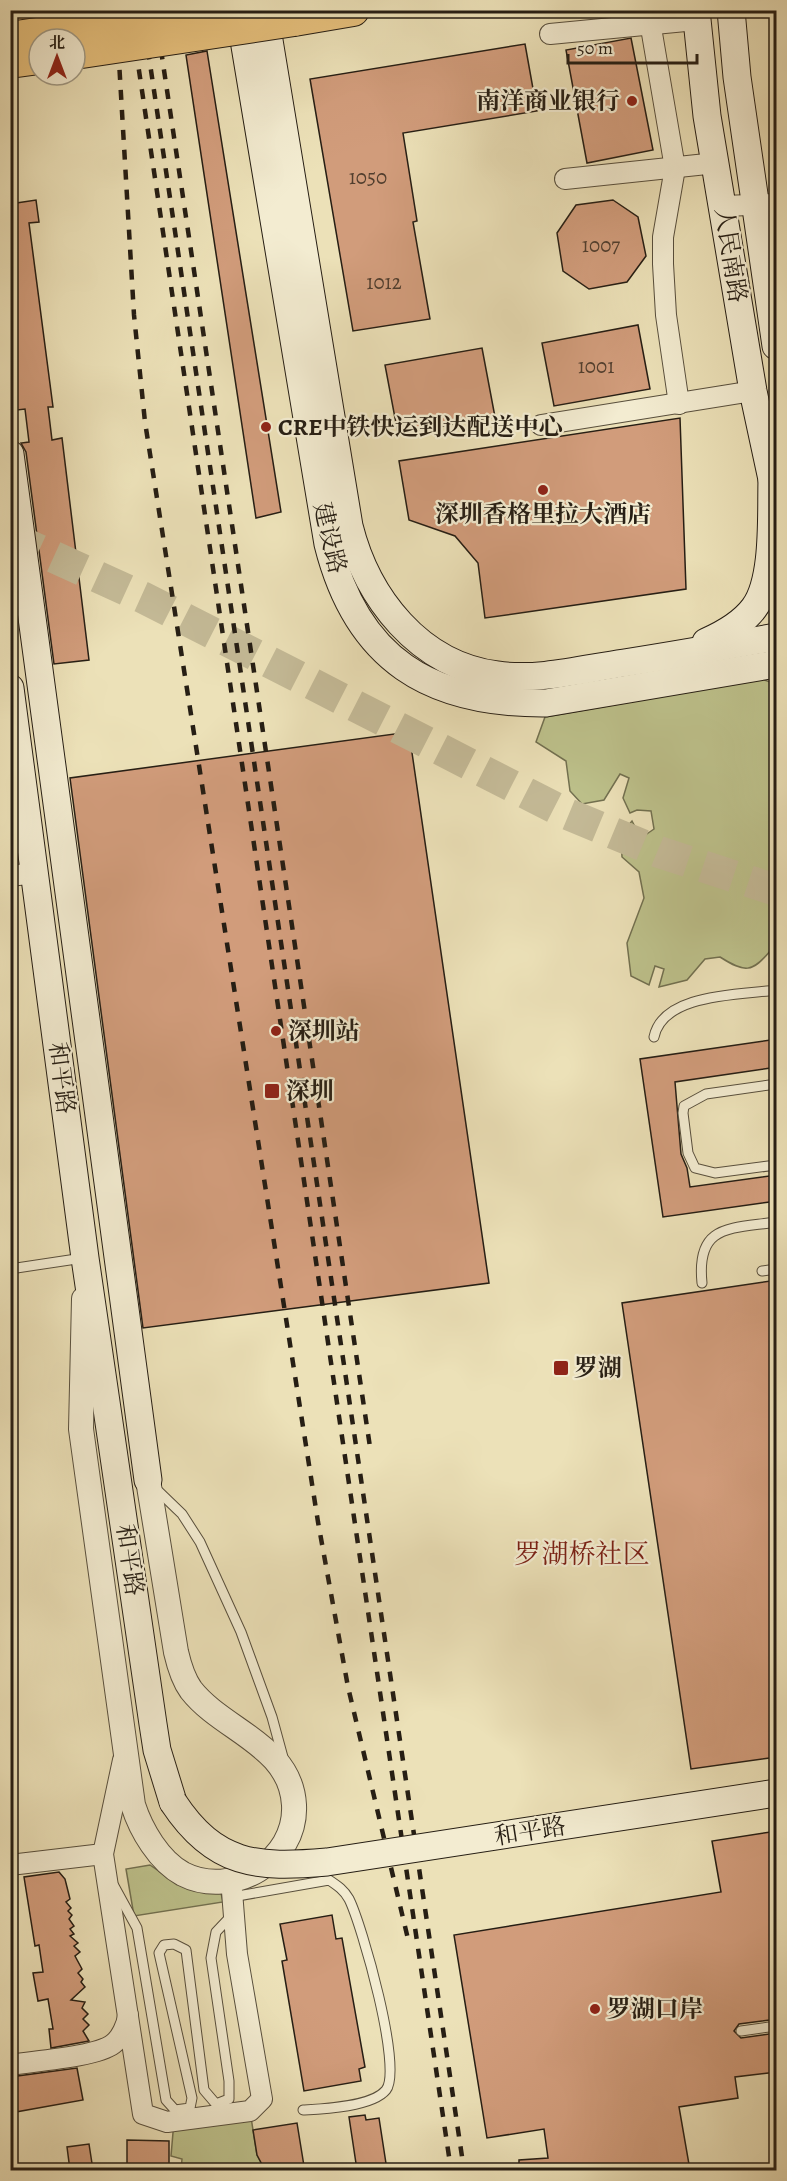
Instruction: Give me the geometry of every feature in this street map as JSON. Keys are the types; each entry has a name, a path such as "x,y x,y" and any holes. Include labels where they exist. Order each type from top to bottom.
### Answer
{"highway":[{"path":"10,69 36,10"},
{"path":"10,38 197,10"},
{"path":"87,51 353,10"},
{"path":"10,62 27,60"}],"main road":[{"name":"建设路","path":"239,10 328,544 334,570 349,603 371,637 386,651 438,686 487,700 546,702 777,664"},
{"name":"建设路","path":"264,10 349,526 368,580 383,605 405,629 433,651 467,668 497,675 556,674 777,637"},
{"name":"人民南路","path":"731,10 737,77 766,204 777,346"},
{"name":"人民南路","path":"682,654 728,632 755,607 767,572 774,489 753,391 700,69 696,15"},
{"name":"和平路","path":"10,454 148,1480"},
{"name":"和平路","path":"10,688 23,875 85,1258 157,1750 173,1802 198,1835 215,1848 233,1858 252,1863 276,1865 327,1862 777,1793"}],"street":[{"path":"550,34 650,18 696,15"},
{"path":"650,18 675,168 663,237 663,264 666,315 679,404"},
{"path":"565,179 716,164"},
{"path":"723,206 766,204"},
{"path":"541,425 753,391"},
{"path":"85,1258 81,1429 131,1797 138,1820 148,1838 167,1861 181,1872 232,1896"},
{"path":"124,1754 104,1862 143,2114 167,2122 250,2111 262,2099 237,1954 232,1896 280,1851 293,1823 292,1789 277,1761 199,1698 185,1679 176,1652 148,1480"},
{"path":"10,1866 104,1862"},
{"path":"10,2065 93,2052 112,2044 122,2034 128,2021 128,2007"}],"lane":[{"path":"546,702 607,697 764,674 776,675"},
{"path":"654,1037 664,1016 680,1005 777,990"},
{"path":"777,1084 697,1096 684,1106 682,1113 688,1153 695,1168 715,1173 777,1165"},
{"path":"702,1283 702,1250 710,1239 735,1229 777,1222"},
{"path":"10,1269 85,1258"},
{"path":"762,1271 777,1269"},
{"path":"148,1480 182,1514 200,1542 241,1632 272,1717 292,1789"},
{"path":"104,1862 137,1928 166,2100 175,2110 190,2108 192,2097 159,1953 164,1945 174,1944 186,1950 204,2090 216,2104 229,2099 229,2081 211,1958 216,1932 232,1896 329,1880 341,1888 349,1899 365,1938 389,2047 391,2081 378,2097 355,2104 303,2110"},
{"path":"741,2031 777,2026"}],"green space":[{"path":"761,679 776,684 776,951 771,950 759,963 748,968 736,966 720,957 705,959 687,980 659,987 664,969 655,966 649,985 631,976 627,943 644,898 639,872 622,857 621,834 632,821 641,838 654,829 651,811 637,810 630,813 623,798 629,778 620,774 604,800 582,804 570,791 566,761 536,742 545,717"},
{"path":"150,1865 172,1880 221,1893 223,1902 134,1916 126,1869"},
{"path":"250,2111 257,2155 265,2170 181,2170 182,2159 171,2156 174,2121"}],"building":[{"path":"631,38 653,150 587,163 566,50"},
{"path":"525,44 537,111 403,133 417,221 413,222 430,319 353,331 310,79"},
{"path":"207,51 281,512 256,518 186,55"},
{"path":"36,200 39,222 29,223 53,407 48,407 52,440 62,438 89,660 54,664 26,452 21,443 29,442 25,409 17,410 10,363 10,204"},
{"path":"613,200 638,217 646,256 627,282 589,289 563,271 557,233 576,205"},
{"path":"638,325 650,389 554,406 542,343"},
{"path":"482,348 495,417 398,434 385,365"},
{"name":"深圳香格里拉大酒店","path":"680,418 686,589 485,618 478,563 455,536 409,520 399,461"},
{"name":"深圳站","path":"409,732 489,1283 143,1328 70,778"},
{"path":"777,1039 777,1067 675,1082 681,1154 687,1168 690,1187 777,1175 777,1201 663,1217 640,1059"},
{"path":"777,1280 777,1757 691,1769 622,1303"},
{"name":"罗湖口岸","path":"777,1831 777,2019 739,2024 734,2031 741,2038 777,2033 777,2072 735,2077 738,2098 679,2107 690,2170 519,2170 519,2160 548,2158 544,2129 487,2138 454,1935 721,1892 712,1841"},
{"path":"59,1872 65,1879 70,1899 66,1902 71,1908 68,1911 72,1915 69,1919 74,1926 70,1929 74,1934 70,1936 78,1943 74,1946 80,1952 75,1956 82,1969 78,1973 85,1987 71,2000 85,2002 82,2008 88,2014 83,2019 89,2025 83,2031 89,2041 51,2048 49,2029 53,2029 48,1999 38,2001 33,1973 43,1972 39,1945 35,1946 24,1877"},
{"path":"332,1915 336,1939 342,1938 365,2067 359,2069 361,2081 304,2091 282,1961 287,1960 280,1924"},
{"path":"77,2068 83,2100 10,2113 10,2077"},
{"path":"365,2115 366,2120 379,2118 387,2170 357,2170 349,2117"},
{"path":"297,2123 304,2166 265,2170 257,2155 253,2130"},
{"path":"127,2140 169,2141 169,2170 127,2170"},
{"path":"89,2144 93,2170 70,2170 67,2147"}],"tunnel":[{"path":"10,537 142,597 565,813 659,852 776,890"}],"railway":[{"path":"116,10 134,315 145,422 318,1522 348,1687 408,1939"},
{"path":"130,10 451,2170"},
{"path":"142,10 464,2170"},
{"path":"155,10 370,1447"}],"place":[{"name":"南洋商业银行","path":"632,101"},
{"name":"CRE中铁快运到达配送中心","path":"266,427"},
{"name":"深圳香格里拉大酒店","path":"543,490"},
{"name":"深圳站","path":"276,1031"},
{"name":"深圳","path":"272,1091"},
{"name":"罗湖","path":"561,1368"},
{"name":"罗湖口岸","path":"595,2009"}],"district":[{"name":"罗湖桥社区","path":"582,1554"}]}
